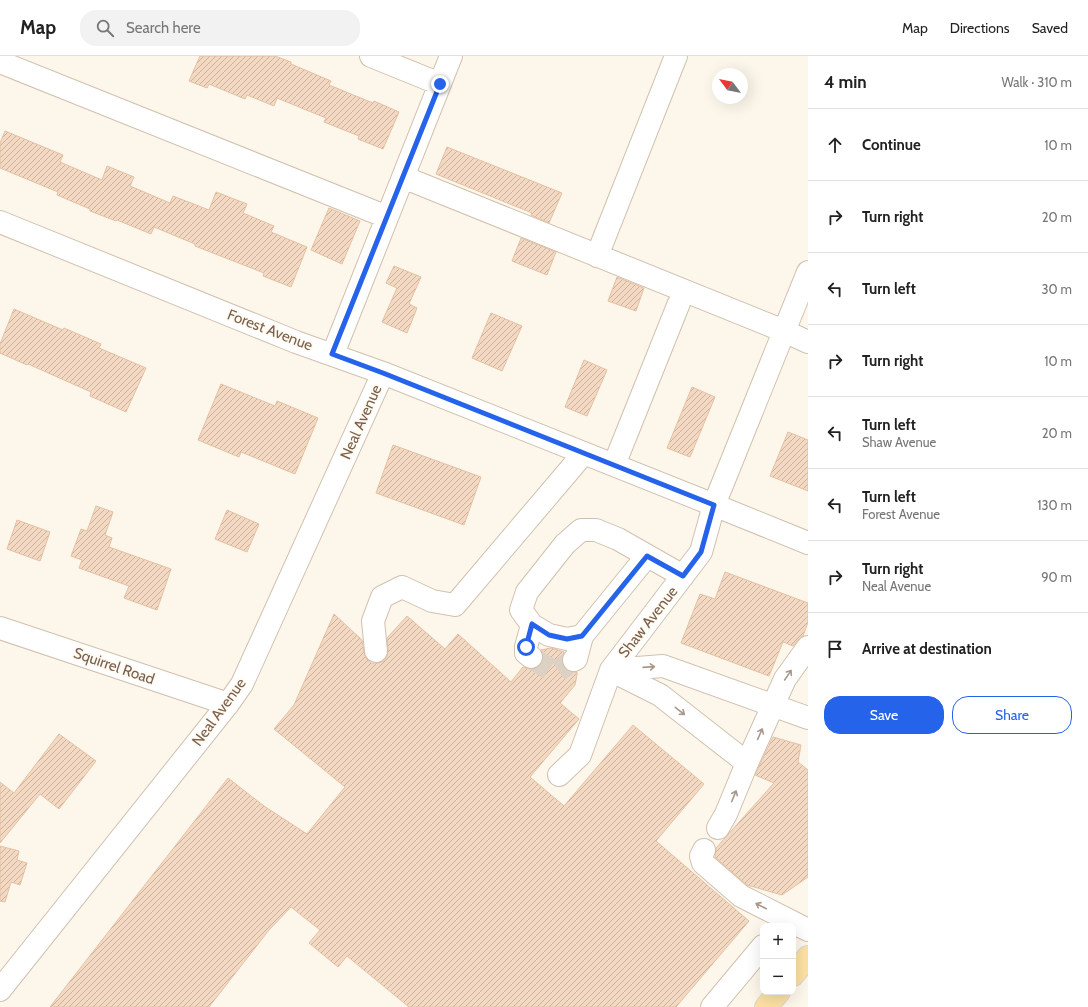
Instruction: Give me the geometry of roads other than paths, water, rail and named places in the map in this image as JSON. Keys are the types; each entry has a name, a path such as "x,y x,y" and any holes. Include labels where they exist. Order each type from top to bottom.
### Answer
{"main road":[{"path":"796,971 808,957"},
{"path":"766,1007 776,995"}],"street":[{"path":"371,56 440,84"},
{"path":"332,354 451,56"},
{"path":"597,256 676,56"},
{"path":"0,62 387,217"},
{"path":"403,177 808,342"},
{"name":"Forest Avenue","path":"0,222 296,342 383,373 808,543"},
{"name":"Shaw Avenue","path":"559,775 580,755 611,670 701,552 714,505 808,272"},
{"path":"614,465 679,303"},
{"name":"Neal Avenue","path":"0,990 228,704 242,684 383,373"},
{"path":"376,651 373,621 382,597 402,587 432,601 455,605 584,453"},
{"path":"582,636 567,639 549,635 532,624 522,610 527,592 565,544 581,530 596,530 618,539 683,576"},
{"path":"574,660 576,659 582,636 647,556"},
{"path":"531,656 526,653 526,647 532,624"},
{"name":"Squirrel Road","path":"0,628 228,704"},
{"path":"718,828 726,814 772,705 785,679 808,646"},
{"path":"611,670 663,666 808,718"},
{"path":"611,670 660,695 747,763"},
{"path":"704,850 701,856 703,863 741,896 782,922 808,930"},
{"path":"712,1007 760,950"}],"tunnel":[{"path":"531,657 555,673 574,660"}]}
